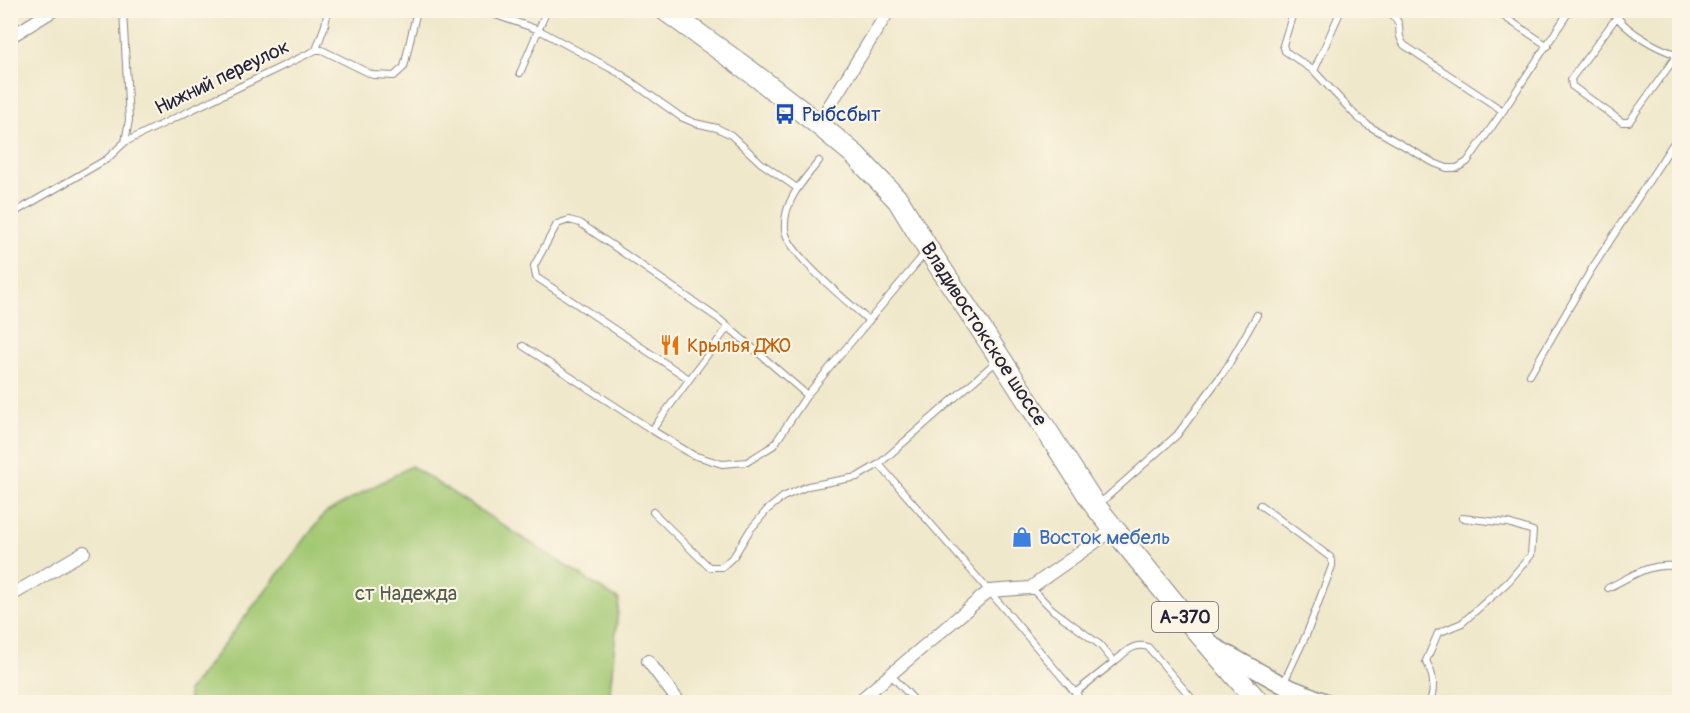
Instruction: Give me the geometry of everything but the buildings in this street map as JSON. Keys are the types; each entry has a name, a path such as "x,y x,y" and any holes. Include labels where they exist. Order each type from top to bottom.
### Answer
{"highway":[{"name":"Владивостокское шоссе","path":"665,10 818,124 855,155 898,200 1096,507 1258,702"}],"street":[{"path":"10,37 54,10"},
{"path":"818,124 890,10"},
{"path":"858,702 989,591 1030,588 1114,529"},
{"path":"10,596 84,552"},
{"path":"1205,641 1283,685 1326,702"},
{"path":"648,661 679,702"}],"lane":[{"path":"123,10 129,120 125,142"},
{"path":"316,50 328,10"},
{"name":"Нижний переулок","path":"10,215 107,159 125,142 316,50 322,50 373,75 394,76 404,67 417,10"},
{"path":"481,10 539,30 619,73 681,117 717,128 731,135 761,163 797,188"},
{"path":"520,73 547,10"},
{"path":"1294,10 1283,45 1285,51 1314,71 1369,126 1447,168 1457,168 1467,162 1548,46 1570,10"},
{"path":"1314,71 1341,10"},
{"path":"1385,10 1400,23 1401,40 1404,45 1503,111"},
{"path":"1494,10 1548,46"},
{"path":"1613,10 1616,18 1627,27 1663,50 1678,55 1629,122 1622,122 1572,86 1571,79 1616,18"},
{"path":"1530,375 1591,270 1680,133"},
{"path":"819,161 797,188 787,210 785,232 798,256 869,321"},
{"path":"689,379 536,278 534,266 557,224 569,220 580,223 719,319 807,395"},
{"path":"523,346 693,455 722,464 747,462 774,445 807,395 928,249"},
{"path":"1096,507 1177,435 1226,369 1257,315"},
{"path":"652,430 728,327"},
{"path":"653,512 709,567 722,567 734,556 750,530 767,510 783,497 808,486 857,477 879,464 1000,358"},
{"path":"879,464 1083,702"},
{"path":"1260,505 1330,557 1332,561 1307,633 1283,685"},
{"path":"1430,702 1434,691 1433,672 1426,661 1438,633 1462,623 1508,582 1531,555 1533,531 1508,523 1462,518"},
{"path":"1608,588 1649,567 1661,565 1680,567"},
{"path":"1030,588 1053,610 1100,645 1114,662"},
{"path":"1075,693 1133,646 1141,645 1148,648 1195,702"},
{"path":"891,675 916,702"}],"green space":[{"name":"ст Надежда","path":"411,466 619,600 609,702 189,702 188,691 325,513"}],"place":[{"name":"Рыбсбыт","path":"785,114"},
{"name":"Крылья ДЖО","path":"670,345"},
{"name":"Восток мебель","path":"1022,537"}]}
